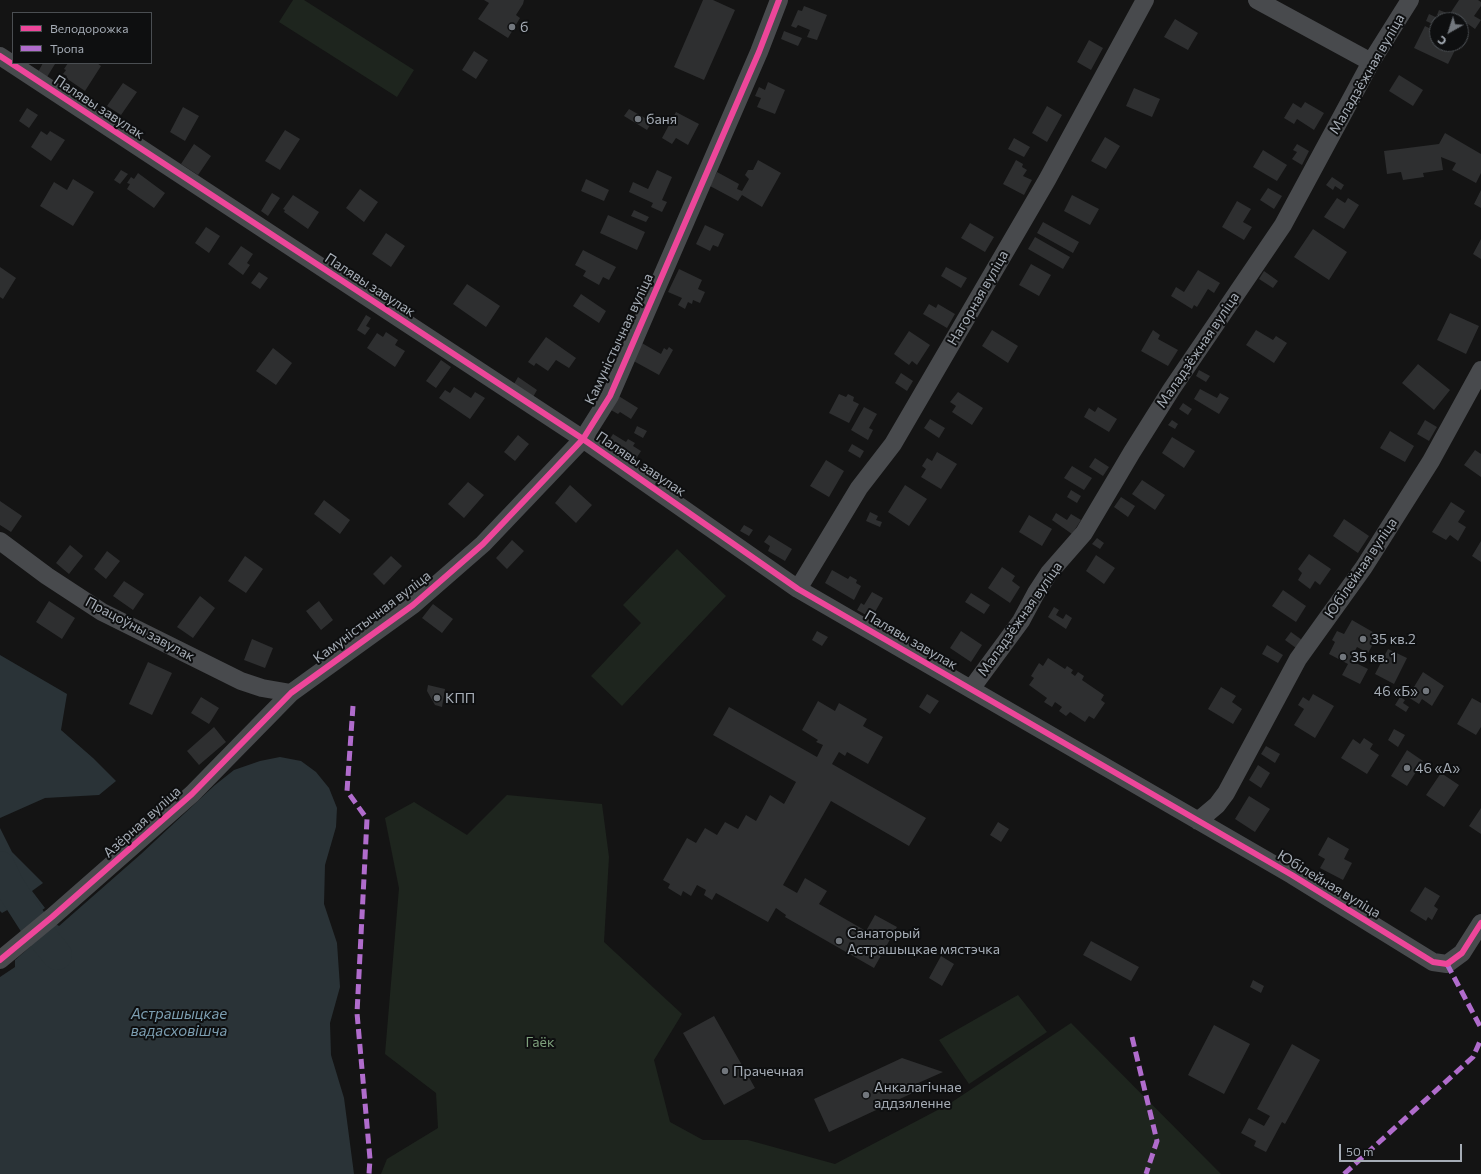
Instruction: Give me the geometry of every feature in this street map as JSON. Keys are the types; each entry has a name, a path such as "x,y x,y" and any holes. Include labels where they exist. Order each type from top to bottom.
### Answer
{"street":[{"name":"Камуністычная вуліца","path":"291,693 419,600 483,544 583,439 610,396 759,52 779,0"},
{"name":"Нагорная вуліца","path":"798,589 859,488 897,438 1047,180 1145,0"},
{"path":"1257,0 1372,62"},
{"name":"Маладзёжная вуліца","path":"971,689 1021,621 1048,573 1084,533 1171,390 1283,225 1372,62 1410,0"},
{"name":"Палявы завулак","path":"0,56 12,64"},
{"name":"Палявы завулак","path":"12,64 583,439 798,589 1198,821"},
{"name":"Юбілейная вуліца","path":"1481,370 1423,474 1364,567 1298,659 1226,793 1217,804 1198,821 1292,875 1433,962 1447,964 1462,953 1481,923"},
{"name":"Працоўны завулак","path":"0,541 46,576 102,612 241,681 262,688 291,693"},
{"name":"Азёрная вуліца","path":"0,960 52,917 192,794 291,693"}],"green space":[{"path":"293,0 304,0 414,70 397,97 279,22"},
{"path":"677,549 726,596 622,706 591,676 641,623 623,605"},
{"name":"Гаёк","path":"507,795 602,804 609,857 604,942 682,1014 654,1060 670,1122 703,1140 748,1140 835,1164 949,1104 1071,1023 1221,1174 381,1174 387,1159 438,1128 436,1093 385,1054 399,888 385,818 414,802 467,835"},
{"path":"1018,995 1047,1032 969,1084 939,1040"}],"water":[{"path":"0,655 67,694 61,730 93,758 116,781 99,795 45,798 0,818"},
{"name":"Астрашыцкае вадасховішча","path":"280,757 301,761 316,772 329,788 337,808 336,827 325,865 324,904 337,943 340,987 330,1023 331,1055 344,1098 354,1174 0,1174 0,977 15,967 15,960 56,924 59,926 141,854 215,785 234,770 260,761"},
{"path":"0,828 12,852 43,883 32,891 45,908 25,922 9,909 2,913 0,911"}],"building":[{"path":"484,0 524,0 516,15 520,18 508,38 478,19 489,3"},
{"path":"703,0 713,0 735,10 704,80 674,67"},
{"path":"1459,0 1478,0 1481,2 1481,6 1474,16 1481,20 1475,29 1469,25 1469,12 1451,12"},
{"path":"804,6 827,15 817,40 807,37 810,30 798,25 796,28 791,26 798,10 802,11"},
{"path":"1429,14 1429,22 1426,21"},
{"path":"1175,19 1198,33 1188,50 1164,37"},
{"path":"1425,26 1429,28 1429,52 1454,52 1448,64 1414,48"},
{"path":"784,31 802,38 798,46 781,39"},
{"path":"1089,40 1103,48 1091,70 1077,62"},
{"path":"474,51 488,60 476,79 462,70"},
{"path":"42,64 55,64 47,77 38,72"},
{"path":"67,64 98,64 101,66 85,91 66,78 67,76 63,74 66,70 64,69"},
{"path":"1399,75 1423,90 1413,106 1389,91"},
{"path":"768,82 785,90 775,114 757,107 761,98 755,96 759,87 765,90"},
{"path":"123,83 137,92 121,115 107,106"},
{"path":"1134,88 1160,99 1152,117 1126,106"},
{"path":"1305,102 1324,113 1314,130 1297,119 1294,124 1284,118 1293,103 1301,108"},
{"path":"1047,106 1062,115 1047,142 1032,133"},
{"path":"183,107 199,116 185,141 170,132"},
{"path":"27,108 38,115 29,128 19,121"},
{"name":"баня","path":"629,109 652,122 647,130 624,116"},
{"path":"676,112 699,124 688,145 676,138 672,144 662,138"},
{"path":"285,130 300,139 280,170 265,161"},
{"path":"41,131 47,135 50,131 65,140 51,161 31,147"},
{"path":"1445,133 1481,154 1481,173 1476,183 1452,170 1456,163 1441,157 1443,170 1423,173 1424,177 1403,180 1401,172 1387,174 1384,151 1439,144"},
{"path":"1105,137 1120,146 1106,169 1091,161"},
{"path":"1014,138 1030,147 1024,157 1008,149"},
{"path":"194,144 211,156 198,175 181,164"},
{"path":"1297,144 1309,151 1302,165 1292,159 1297,152 1293,150"},
{"path":"1263,150 1287,165 1277,181 1253,167"},
{"path":"758,160 781,173 762,207 742,195 738,201 710,186 717,172 739,184 737,189 742,191 749,179 745,175 748,170 753,170"},
{"path":"1016,160 1023,164 1022,167 1027,170 1023,176 1032,180 1024,195 1003,184"},
{"path":"121,170 128,174 120,184 114,180"},
{"path":"657,170 672,177 662,200 667,202 662,212 651,207 653,203 629,192 633,182 648,189"},
{"path":"138,173 165,193 154,208 127,189 130,184 127,183 131,177 134,179"},
{"path":"1332,177 1344,185 1341,190 1335,186 1333,190 1326,185"},
{"path":"73,179 94,192 73,226 40,206 54,182 67,190"},
{"path":"586,179 609,190 604,201 581,191"},
{"path":"1268,188 1282,196 1274,209 1260,200"},
{"path":"360,189 378,202 364,222 346,208"},
{"path":"1481,190 1481,208 1474,204"},
{"path":"272,193 280,198 268,216 261,211"},
{"path":"293,195 319,212 308,229 284,212 285,210 283,209"},
{"path":"1072,195 1099,209 1090,225 1064,211"},
{"path":"1337,198 1345,203 1348,198 1359,205 1344,229 1324,217"},
{"path":"1237,201 1251,209 1243,222 1252,227 1244,240 1222,227"},
{"path":"634,210 649,217 646,222 631,216"},
{"path":"608,215 645,232 637,250 600,233"},
{"path":"1043,222 1079,242 1073,253 1037,233"},
{"path":"970,223 994,237 985,252 961,238"},
{"path":"705,225 724,234 718,247 713,245 710,251 696,244"},
{"path":"206,227 220,236 209,253 195,243"},
{"path":"1313,229 1347,252 1329,280 1294,257"},
{"path":"386,233 405,246 391,267 372,254"},
{"path":"1035,237 1070,257 1063,269 1028,249"},
{"path":"1481,239 1481,259 1473,254"},
{"path":"241,246 253,254 247,263 250,265 243,275 228,264"},
{"path":"583,250 616,267 609,280 603,277 599,285 583,276 586,271 575,265"},
{"path":"1031,264 1051,275 1039,296 1019,285"},
{"path":"0,267 16,278 3,299 0,297"},
{"path":"946,267 967,278 961,288 941,276"},
{"path":"679,269 702,280 698,289 705,292 700,303 693,300 692,304 688,302 685,309 678,305 682,298 668,292"},
{"path":"1198,270 1220,283 1214,293 1208,289 1197,307 1194,305 1192,309 1171,296 1176,287 1184,292"},
{"path":"1264,271 1278,281 1273,288 1259,279"},
{"path":"259,272 268,278 260,289 251,283"},
{"path":"467,284 500,306 486,327 453,304"},
{"path":"581,294 606,311 599,323 573,306"},
{"path":"929,304 936,308 938,304 955,314 947,328 923,314"},
{"path":"1450,313 1479,326 1466,354 1437,340"},
{"path":"366,315 371,318 366,326 370,328 365,335 357,330"},
{"path":"992,330 1018,346 1008,363 982,346"},
{"path":"1153,330 1160,335 1158,339 1178,350 1168,366 1141,351"},
{"path":"1256,330 1273,340 1276,336 1287,343 1274,363 1246,345"},
{"path":"909,331 930,345 917,365 912,361 909,365 894,354"},
{"path":"386,332 398,340 395,345 405,351 395,367 367,348 377,333 383,337"},
{"path":"546,337 576,358 569,368 556,360 548,371 536,363 534,366 528,362"},
{"path":"640,342 661,354 664,348 667,350 669,347 673,350 659,375 630,359"},
{"path":"273,348 292,363 276,385 256,371"},
{"path":"441,360 451,367 436,388 426,381"},
{"path":"1418,364 1450,390 1434,410 1402,383"},
{"path":"1199,370 1210,376 1206,382 1196,376"},
{"path":"901,373 913,381 907,391 895,383"},
{"path":"518,377 537,390 533,397 514,384"},
{"path":"454,387 471,398 475,392 485,398 470,419 439,398 445,390 450,393"},
{"path":"1200,389 1217,398 1220,393 1229,398 1219,414 1194,399"},
{"path":"958,392 983,408 972,425 952,412 956,406 950,402"},
{"path":"839,394 846,397 848,394 854,397 853,401 859,404 849,423 829,413"},
{"path":"617,395 638,408 631,419 620,412 618,414 611,410"},
{"path":"1183,403 1192,409 1188,415 1179,409"},
{"path":"864,407 877,414 869,428 873,430 868,440 851,430"},
{"path":"1098,407 1117,419 1109,432 1084,417 1089,408 1095,412"},
{"path":"930,419 945,428 939,438 924,428"},
{"path":"1172,420 1178,424 1175,429 1168,425"},
{"path":"1425,420 1437,427 1429,441 1417,434"},
{"path":"637,426 647,431 643,438 634,433"},
{"path":"1390,431 1414,446 1405,462 1380,448"},
{"path":"613,434 626,442 628,439 635,443 633,446 641,451 634,462 606,445"},
{"path":"518,435 529,444 515,461 504,452"},
{"path":"1172,437 1195,451 1184,468 1162,453"},
{"path":"852,444 864,451 860,458 848,451"},
{"path":"1475,450 1481,454 1481,477 1464,465"},
{"path":"937,452 957,464 941,489 921,477 926,469 922,466 927,458 932,461"},
{"path":"1095,458 1109,467 1103,476 1089,467"},
{"path":"826,460 844,471 829,497 810,486"},
{"path":"1072,466 1092,478 1084,490 1064,478"},
{"path":"1142,480 1165,495 1155,510 1132,494"},
{"path":"468,482 484,495 464,518 448,504"},
{"path":"570,485 592,505 576,523 555,503"},
{"path":"905,485 927,499 909,526 888,512"},
{"path":"1071,490 1081,496 1077,503 1067,497"},
{"path":"1121,497 1135,506 1128,517 1114,507"},
{"path":"324,500 350,520 340,534 314,514"},
{"path":"0,501 22,516 11,532 0,525"},
{"path":"1451,502 1465,511 1458,522 1466,527 1458,541 1450,535 1446,540 1432,532"},
{"path":"870,512 878,516 876,520 882,522 880,527 866,521"},
{"path":"1056,513 1067,520 1071,514 1081,520 1072,534 1052,520"},
{"path":"1029,515 1052,529 1042,546 1019,532"},
{"path":"1344,519 1369,536 1358,553 1333,536"},
{"path":"744,525 753,530 749,536 740,531"},
{"path":"769,535 792,549 785,561 768,551 770,546 764,542"},
{"path":"1097,538 1104,543 1100,549 1092,544"},
{"path":"512,540 524,551 507,569 496,558"},
{"path":"1481,541 1481,562 1472,556"},
{"path":"70,545 83,556 69,574 56,563"},
{"path":"107,551 120,561 106,579 94,569"},
{"path":"1309,554 1331,569 1320,585 1315,581 1310,589 1298,580 1302,573 1298,569"},
{"path":"1096,555 1115,568 1104,584 1086,571"},
{"path":"245,556 263,569 246,593 228,581"},
{"path":"391,556 402,566 384,585 373,574"},
{"path":"1002,567 1015,576 1012,581 1020,587 1010,603 988,588"},
{"path":"832,570 848,579 850,576 857,580 856,583 861,586 854,600 825,583"},
{"path":"124,581 144,594 133,610 113,596"},
{"path":"1283,590 1306,606 1296,622 1272,606"},
{"path":"872,592 883,598 875,612 869,608 866,615 857,610 861,603 864,605"},
{"path":"971,593 990,605 984,614 965,602"},
{"path":"200,596 215,608 193,638 177,627"},
{"path":"49,601 75,618 62,639 36,622"},
{"path":"319,601 333,620 321,630 306,611"},
{"path":"433,604 453,619 442,633 422,618"},
{"path":"1054,607 1059,610 1056,615 1063,619 1066,614 1072,618 1066,629 1048,617"},
{"name":"35 кв. 1","path":"1352,620 1378,635 1368,653 1357,647 1350,660 1368,669 1360,684 1342,675 1348,664 1329,654 1335,642 1332,640 1337,631 1344,634"},
{"path":"817,631 828,637 822,646 812,640"},
{"path":"961,631 982,645 971,662 950,648"},
{"path":"1291,632 1302,640 1296,648 1285,640"},
{"path":"252,639 273,648 265,668 244,660"},
{"path":"1267,645 1283,655 1278,663 1262,654"},
{"path":"1388,649 1407,658 1394,684 1375,674"},
{"path":"1048,658 1065,669 1067,666 1073,670 1071,673 1075,676 1078,672 1084,676 1082,680 1104,695 1101,700 1105,703 1094,719 1089,716 1085,722 1070,712 1066,716 1059,711 1062,707 1055,702 1052,707 1044,702 1047,698 1029,685 1034,678 1031,676 1039,663 1043,666"},
{"path":"148,662 172,673 152,715 129,704"},
{"name":"46 «Б»","path":"1423,672 1444,686 1432,706 1422,699 1419,704 1408,697"},
{"name":"КПП","path":"428,685 445,689 442,707 435,705 427,691"},
{"path":"1221,687 1236,696 1232,702 1242,709 1233,724 1208,709"},
{"path":"927,694 939,701 930,714 919,707"},
{"path":"1313,694 1334,706 1315,738 1294,725 1304,709 1298,705 1303,697 1309,701"},
{"path":"201,697 219,708 209,724 191,713"},
{"path":"1400,697 1405,700 1403,703 1409,707 1406,712 1395,705"},
{"path":"1472,698 1481,703 1481,727 1476,735 1457,724"},
{"path":"818,701 835,711 839,703 867,719 863,726 883,737 868,764 847,752 845,756 839,752 832,764 926,818 909,846 831,801 783,885 797,893 805,878 827,891 819,904 866,931 875,915 897,927 874,968 785,917 786,915 776,908 768,922 716,893 712,900 704,895 706,890 697,885 691,896 683,891 681,896 668,888 670,884 663,880 687,838 696,843 705,828 717,835 725,822 738,829 746,815 756,821 770,795 784,804 796,782 713,735 729,707 817,757 823,745 816,742 818,740 802,730"},
{"path":"214,727 226,742 199,765 187,751"},
{"path":"1394,729 1405,735 1398,747 1388,740"},
{"path":"1364,738 1373,744 1370,749 1379,755 1367,774 1341,758 1353,739 1360,744"},
{"path":"1266,746 1280,754 1275,763 1261,754"},
{"name":"46 «А»","path":"1407,750 1423,761 1407,786 1391,776"},
{"path":"1258,765 1270,773 1261,788 1249,780"},
{"path":"1441,773 1459,785 1444,807 1426,795"},
{"path":"1249,796 1270,809 1255,832 1235,819"},
{"path":"1481,808 1481,834 1469,826"},
{"path":"998,822 1009,829 1001,842 990,835"},
{"path":"1328,837 1349,849 1344,859 1352,863 1343,880 1320,868 1325,859 1318,855"},
{"path":"1425,887 1440,896 1434,906 1438,909 1432,920 1428,917 1426,921 1410,911"},
{"path":"1091,941 1139,967 1131,981 1083,955"},
{"path":"941,956 954,964 942,986 929,978"},
{"path":"1253,980 1264,986 1261,993 1250,987"},
{"name":"Прачечная","path":"714,1016 755,1088 724,1105 683,1033"},
{"path":"1214,1025 1250,1044 1224,1094 1188,1075"},
{"path":"1292,1044 1320,1060 1285,1124 1282,1122 1266,1152 1254,1146 1256,1141 1241,1133 1249,1118 1264,1126 1270,1116 1257,1109"},
{"name":"Анкалагічнае аддзяленне","path":"902,1058 943,1072 916,1084 919,1090 829,1132 814,1099"}],"waterway":[{"path":"0,866 9,885 41,935 57,955"}],"marked path":[{"path":"353,706 347,791 367,819 357,1013 370,1159 369,1174"},
{"path":"1447,964 1481,1028"},
{"path":"1132,1037 1157,1141 1146,1174"},
{"path":"1344,1174 1473,1057 1481,1039"}],"cycle path":[{"path":"0,960 52,917 192,794 291,693 413,605 483,544 583,439 610,396 759,52 779,0"},
{"path":"0,56 12,64"},
{"path":"12,64 583,439 798,589 1292,875 1433,962 1447,964 1462,953 1481,923"}],"place":[{"name":"б","path":"512,27"},
{"name":"баня","path":"638,119"},
{"name":"35 кв.2","path":"1363,639"},
{"name":"35 кв. 1","path":"1343,657"},
{"name":"46 «Б»","path":"1426,691"},
{"name":"КПП","path":"437,698"},
{"name":"46 «А»","path":"1407,768"},
{"name":"Санаторый Астрашыцкае мястэчка","path":"839,941"},
{"name":"Прачечная","path":"725,1071"},
{"name":"Анкалагічнае аддзяленне","path":"866,1095"}]}
